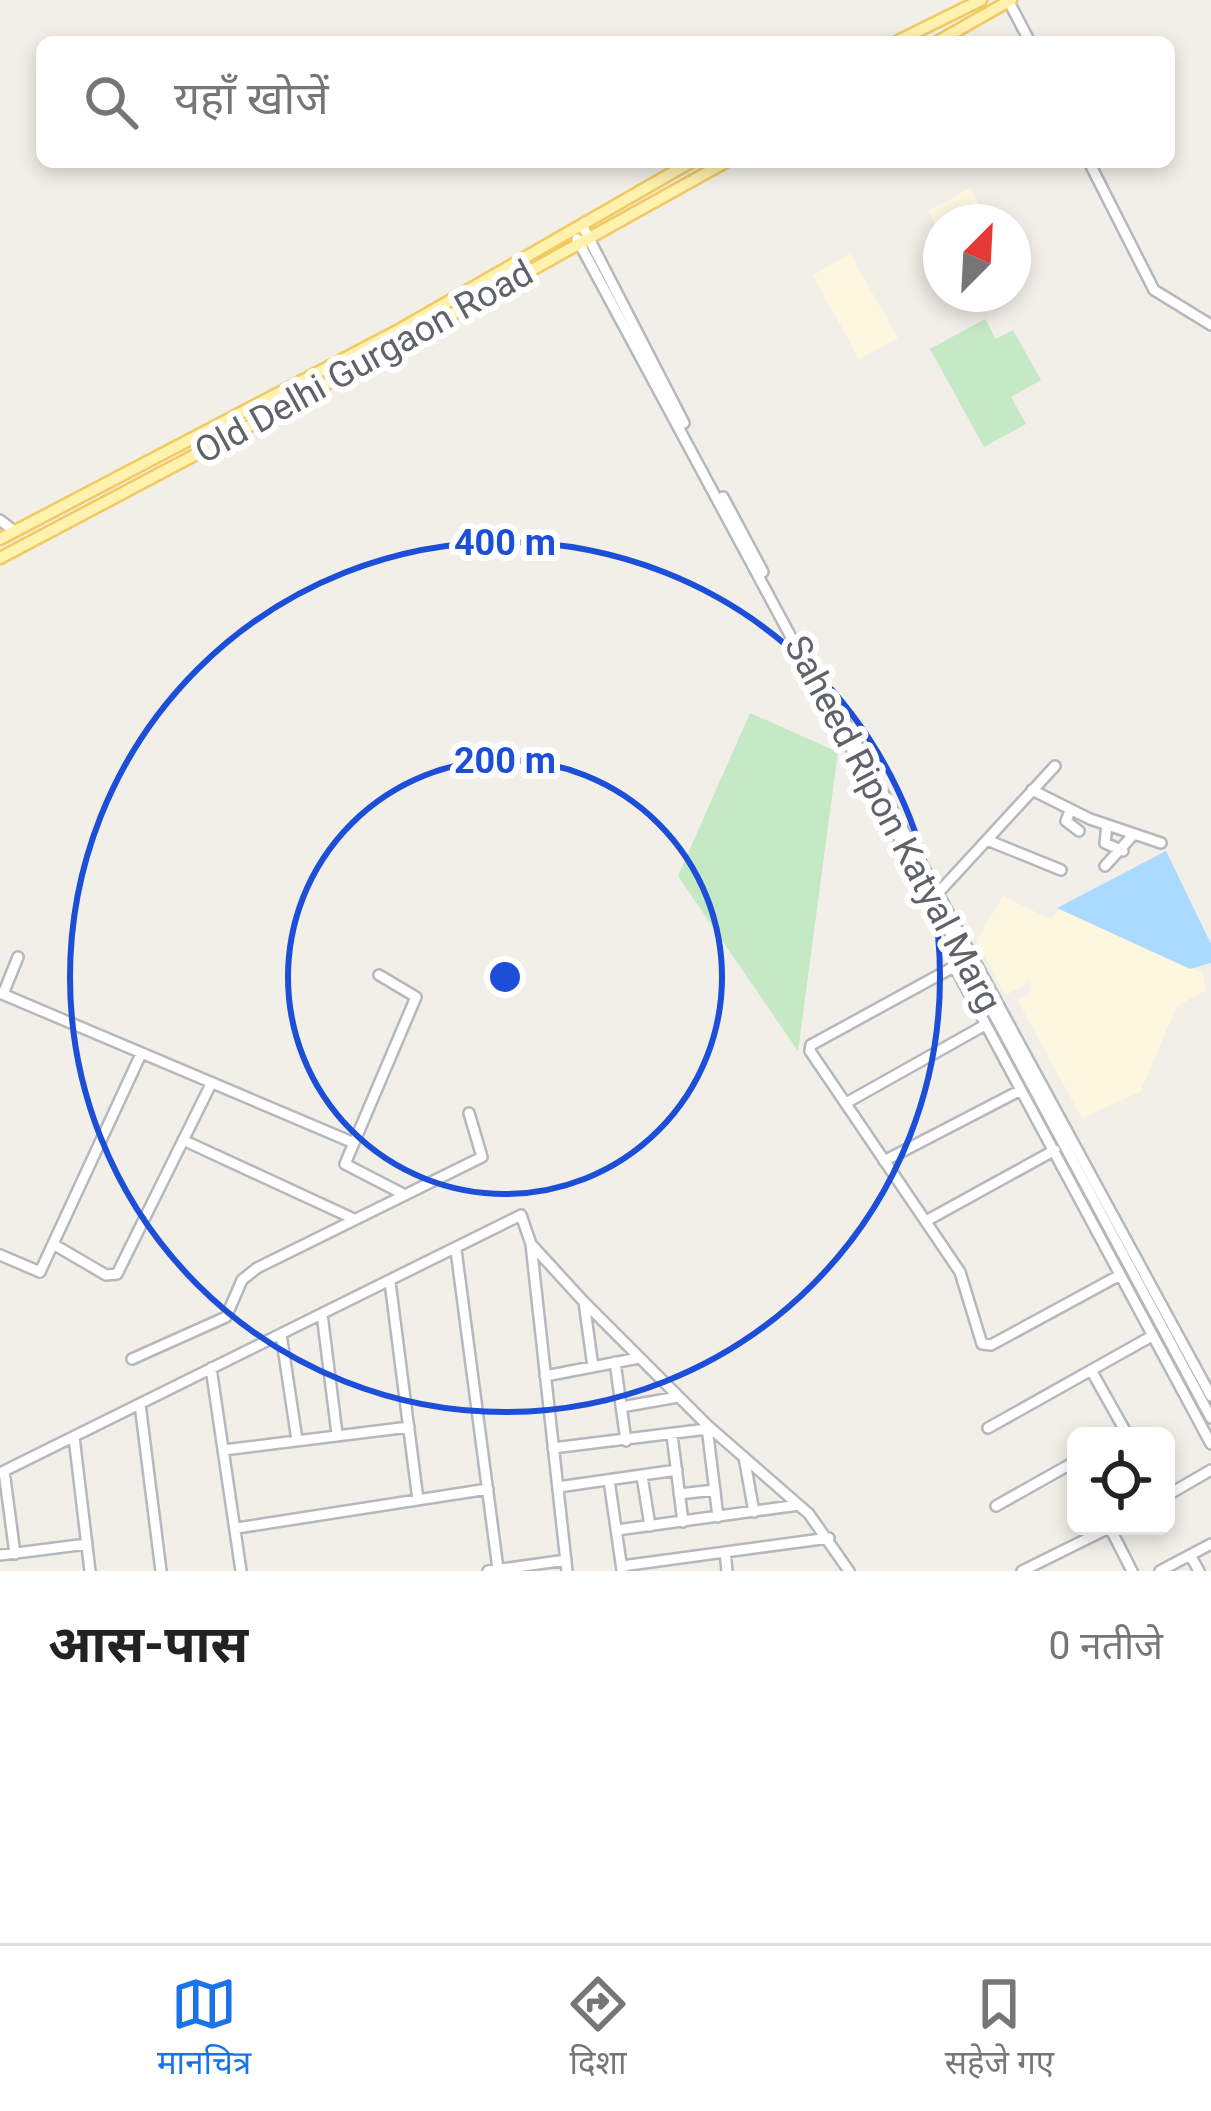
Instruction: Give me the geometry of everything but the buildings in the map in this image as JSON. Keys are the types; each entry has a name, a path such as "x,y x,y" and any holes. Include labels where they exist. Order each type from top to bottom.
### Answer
{"main road":[{"path":"908,36 981,0"},
{"path":"947,36 1009,0"},
{"name":"Old Delhi Gurgaon Road","path":"0,539 397,331 682,168"},
{"name":"Old Delhi Gurgaon Road","path":"0,558 715,168"}],"street":[{"path":"1009,0 1027,36"},
{"path":"1091,168 1154,290 1211,325"},
{"name":"Saheed Ripon Katyal Marg","path":"577,228 842,725 1207,1391 1211,1418"},
{"path":"0,520 14,532"},
{"name":"Saheed Ripon Katyal Marg","path":"842,725 939,892 1065,1144 1207,1391"},
{"path":"939,892 1055,766"},
{"path":"1032,790 1070,811 1161,843"},
{"path":"1070,811 1066,820 1079,831"},
{"path":"1107,825 1105,843 1123,851"},
{"path":"1105,866 1134,834"},
{"path":"987,840 1061,870"},
{"path":"19,957 1,993 210,1086 353,1143"},
{"path":"1120,1275 991,1345 982,1344 964,1279 810,1052 814,1042 954,969 986,1025 1211,1444"},
{"path":"379,975 416,997 346,1167 405,1195"},
{"path":"846,1103 986,1025"},
{"path":"0,1255 40,1271 141,1054"},
{"path":"52,1244 106,1275 117,1274 210,1086"},
{"path":"884,1161 1021,1090"},
{"path":"133,1359 226,1317 248,1274 482,1157 470,1113"},
{"path":"184,1140 354,1219"},
{"path":"926,1221 1065,1144"},
{"path":"15,1554 2,1472 521,1215 531,1244 567,1565 493,1570 488,1490 456,1250"},
{"path":"531,1244 707,1427 800,1505 829,1538 849,1571"},
{"path":"390,1282 418,1500"},
{"path":"584,1302 593,1366"},
{"path":"322,1314 337,1434"},
{"path":"281,1334 297,1440"},
{"path":"988,1428 1152,1336"},
{"path":"545,1376 639,1358"},
{"path":"615,1362 626,1441"},
{"path":"212,1368 241,1571"},
{"path":"1091,1370 1121,1427"},
{"path":"621,1407 678,1397"},
{"path":"140,1404 161,1571"},
{"path":"224,1450 409,1426"},
{"path":"553,1448 707,1427"},
{"path":"707,1427 718,1517"},
{"path":"672,1435 682,1522"},
{"path":"74,1437 90,1571"},
{"path":"744,1457 754,1512"},
{"path":"996,1506 1067,1466"},
{"path":"558,1487 677,1470"},
{"path":"1175,1491 1211,1470"},
{"path":"642,1476 650,1526"},
{"path":"609,1480 622,1569 829,1538"},
{"path":"236,1528 488,1490"},
{"path":"680,1494 715,1490"},
{"path":"617,1529 800,1505"},
{"path":"1022,1571 1095,1535"},
{"path":"1115,1535 1132,1571"},
{"path":"0,1556 88,1544"},
{"path":"1160,1571 1211,1544"},
{"path":"725,1552 728,1571"},
{"path":"1190,1555 1199,1571"}],"shaded area":[{"path":"970,188 978,204 941,204"},
{"path":"850,254 898,338 859,359 813,275"},
{"path":"1003,896 1052,920 1059,909 1203,973 1206,990 1177,1006 1140,1092 1082,1118 1018,1001 1032,990 1029,982 1006,995 976,941"}],"green space":[{"path":"985,319 996,339 1013,330 1041,380 1011,397 1026,424 984,447 930,349"},
{"path":"750,713 838,752 798,1051 678,876"}],"water":[{"path":"1166,851 1211,944 1211,963 1190,969 1057,908"}]}
